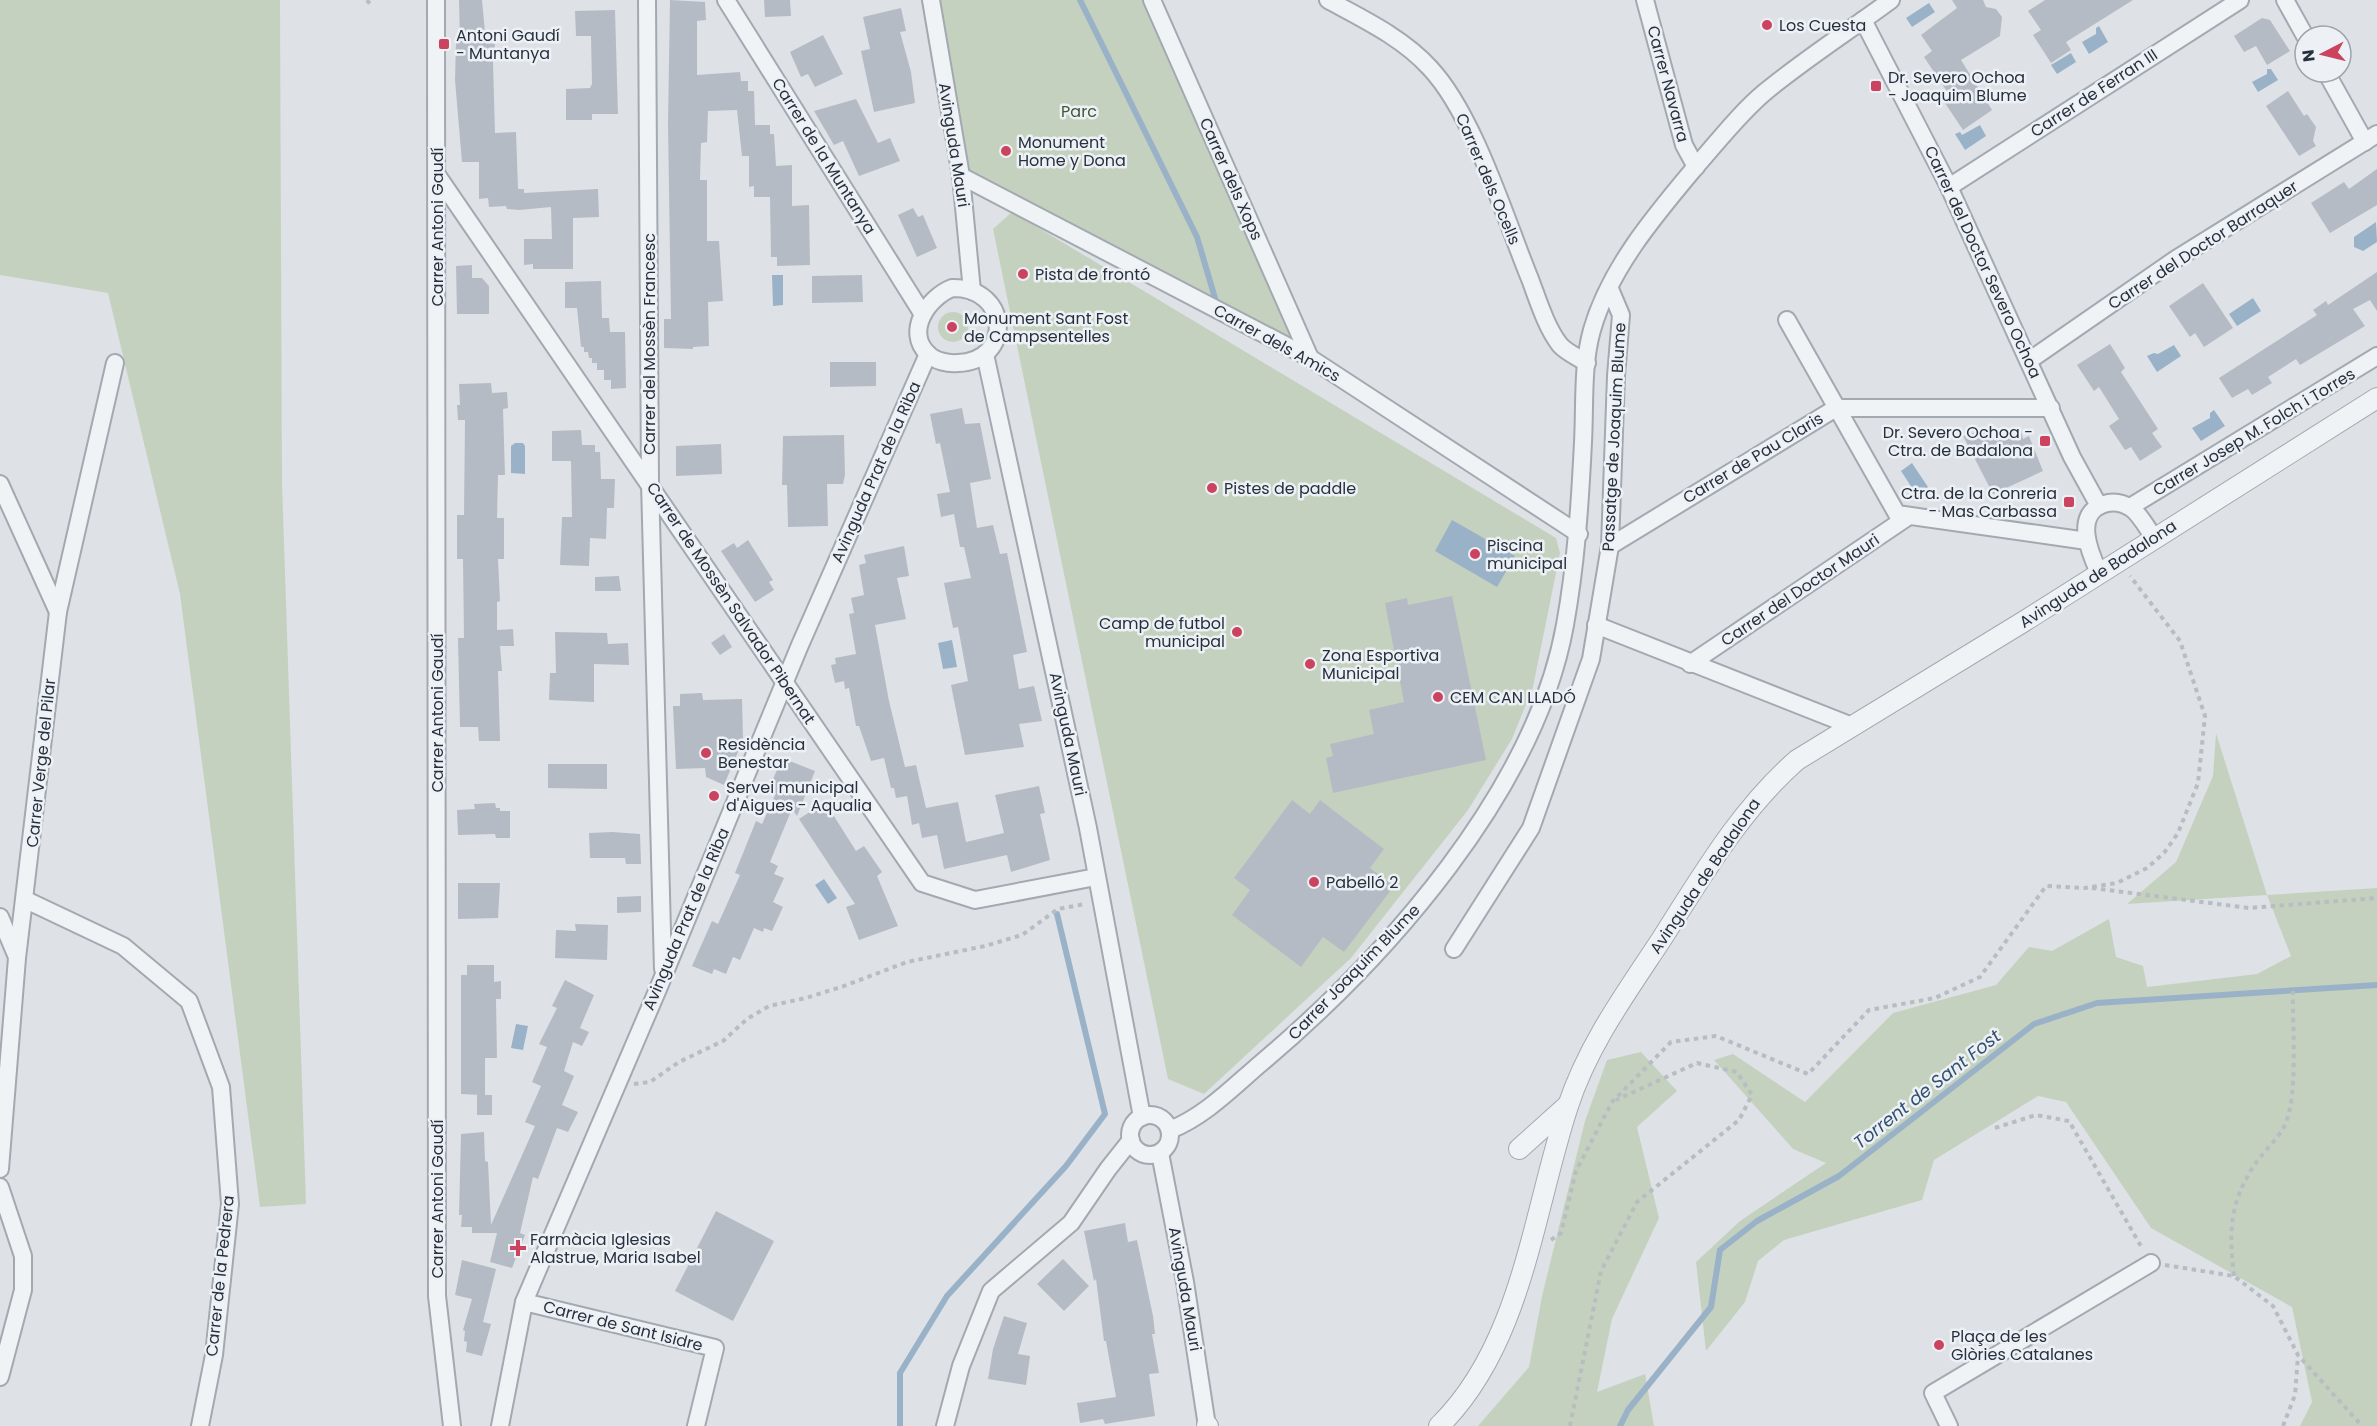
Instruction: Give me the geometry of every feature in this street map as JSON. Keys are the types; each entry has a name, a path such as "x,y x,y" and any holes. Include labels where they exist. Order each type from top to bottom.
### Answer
{"street":[{"name":"Carrer Antoni Gaudí","path":"436,0 437,1296 452,1426"},
{"name":"Carrer del Mossèn Francesc","path":"646,0 650,483 663,976"},
{"name":"Carrer de la Muntanya","path":"726,0 922,313"},
{"name":"Avinguda Mauri","path":"931,0 961,176 972,291"},
{"name":"Carrer dels Xops","path":"1152,0 1310,358"},
{"name":"Carrer dels Ocells","path":"1328,0 1369,22 1409,49 1431,69 1449,94 1472,135 1544,312 1561,346 1587,363"},
{"name":"Carrer Navarra","path":"1646,0 1683,145 1696,167"},
{"name":"Carrer Joaquim Blume","path":"1170,1130 1192,1121 1308,1022 1418,908 1501,790 1541,706 1564,630 1579,534 1587,363 1592,330 1610,289 1627,256 1653,218 1762,95 1808,58 1891,0"},
{"name":"Carrer de Ferran III","path":"1949,187 2240,0"},
{"path":"2284,0 2298,24"},
{"name":"Carrer del Doctor Severo Ochoa","path":"1863,20 1949,187 2030,360 2072,457 2099,506"},
{"path":"2333,84 2371,138"},
{"name":"Carrer del Doctor Barraquer","path":"2030,360 2176,259 2371,138"},
{"name":"Carrer de Mossèn Salvador Pibernat","path":"437,175 650,483 922,884 975,900 1096,878"},
{"name":"Carrer dels Amics","path":"961,176 1310,358 1579,534"},
{"path":"952,288 972,291 990,302 998,320 995,341 985,354 966,363 939,361 928,354 920,336 922,313 935,296 952,288"},
{"name":"Passatge de Joaquim Blume","path":"1454,949 1531,828 1590,659 1610,546 1616,376 1621,315 1610,289"},
{"path":"1787,320 1897,514 2087,541"},
{"name":"Avinguda Prat de la Riba","path":"500,1426 524,1302 663,976 784,682 928,354"},
{"name":"Avinguda Mauri","path":"985,354 1088,828 1142,1117"},
{"name":"Carrer Josep M. Folch i Torres","path":"2130,507 2377,356"},
{"name":"Carrer Verge del Pilar","path":"0,1169 17,958 26,900 58,612 115,363"},
{"name":"Avinguda de Badalona","path":"1439,1426 1452,1413 1486,1366 1527,1258 1568,1105 1601,1033 1692,890 1747,810 1772,782 1797,759 2377,398"},
{"name":"Carrer de Pau Claris","path":"1610,546 1836,408 2051,408"},
{"path":"0,484 58,612"},
{"path":"2099,573 2087,541 2088,517 2099,506 2117,502 2130,507 2154,538"},
{"name":"Carrer del Doctor Mauri","path":"1690,664 1910,516"},
{"path":"1596,625 1852,726"},
{"name":"Carrer de la Pedrera","path":"26,900 123,946 189,1001 221,1087 230,1204 214,1355 201,1426"},
{"path":"0,917 17,958"},
{"path":"1519,1149 1568,1105"},
{"path":"945,1426 960,1366 991,1291 1071,1223 1131,1140 1132,1127 1142,1117 1159,1117 1170,1130 1169,1143 1160,1153 1142,1154 1131,1140"},
{"name":"Avinguda Mauri","path":"1160,1153 1185,1282 1207,1426"},
{"path":"0,1187 23,1256 22,1290 0,1377"},
{"path":"0,1226 18,1241"},
{"path":"1948,1426 1934,1393 2151,1263"},
{"name":"Carrer de Sant Isidre","path":"524,1302 715,1348 696,1426"}],"path":[{"path":"2085,888 2117,883 2147,868 2164,853 2178,833 2198,783 2205,716 2180,641 2118,561"},
{"path":"1527,1258 1561,1233 1576,1171 1612,1102 1671,1042 1716,1036 1808,1074 1869,1010 1935,998 1980,977 2046,886 2085,888 2249,908 2377,898"},
{"path":"615,1087 650,1082 679,1062 723,1041 747,1019 769,1006 844,986 907,962 985,946 1022,934 1058,909 1101,901"},
{"path":"2234,1276 2229,1237 2234,1202 2253,1167 2284,1127 2292,1100 2293,991"},
{"path":"1570,1426 1601,1271 1637,1202 1739,1120 1752,1095 1737,1072 1697,1063 1612,1102"},
{"path":"1995,1128 2036,1115 2068,1121 2151,1263 2234,1276 2273,1306 2298,1355 2362,1426"},
{"path":"2283,1426 2295,1395 2298,1355"}],"green space":[{"path":"0,0 280,0 282,482 306,1204 260,1207 180,594 108,293 0,275"},
{"name":"Parc","path":"931,0 1152,0 1310,358 961,176"},
{"name":"Zona Esportiva Municipal","path":"1012,212 1556,538 1560,553 1533,687 1512,739 1468,810 1351,958 1204,1094 1168,1079 993,229"},
{"path":"953,312 964,316 968,327 964,338 953,342 942,338 938,327 942,316"},
{"path":"2216,733 2267,895 2127,904 2176,862 2213,776"},
{"path":"2377,888 2377,1426 2300,1426 2312,1402 2292,1307 2151,1228 2066,1102 2038,1096 1934,1160 1922,1200 1784,1240 1758,1261 1745,1302 1706,1351 1696,1262 1740,1221 1826,1163 1793,1149 1714,1060 1733,1054 1805,1102 1893,1013 1996,985 2029,947 2052,951 2109,919 2116,957 2143,966 2147,987 2257,974 2291,956 2267,895"},
{"path":"1641,1052 1677,1091 1637,1127 1659,1218 1612,1319 1597,1392 1645,1374 1654,1426 1478,1426 1529,1367 1542,1296 1585,1121 1607,1060"}],"water":[{"path":"1929,3 1935,12 1912,27 1906,18"},
{"path":"2099,26 2108,42 2089,54 2082,42 2096,34 2096,28"},
{"path":"2071,53 2076,62 2057,74 2051,65"},
{"path":"2267,69 2271,69 2278,80 2258,92 2252,82 2267,74"},
{"path":"1980,125 1986,136 1965,150 1955,134 1960,132 1962,135"},
{"path":"2376,222 2377,242 2363,251 2354,247 2354,237"},
{"path":"772,275 783,275 783,305 773,306"},
{"path":"2253,298 2261,311 2237,326 2229,314"},
{"path":"2174,345 2181,356 2157,372 2147,356 2158,354"},
{"path":"2214,410 2225,426 2201,441 2192,428 2210,418 2210,413"},
{"path":"515,443 523,443 525,446 525,474 511,473 511,446"},
{"path":"1912,463 1928,487 1916,494 1901,471"},
{"name":"Piscina municipal","path":"1452,520 1515,556 1497,587 1435,551"},
{"path":"952,640 957,667 943,669 938,643"},
{"path":"824,879 837,898 828,904 815,885"},
{"path":"516,1024 528,1026 523,1050 511,1048"}],"building":[{"path":"459,0 482,0 486,43 495,44 493,62 495,133 516,132 518,189 524,189 524,193 598,189 599,217 573,218 573,269 533,269 533,264 524,265 524,239 552,239 551,207 519,210 507,209 506,206 489,207 488,198 479,199 479,162 462,162 455,80 456,43 460,43"},
{"path":"670,0 705,2 706,20 697,21 697,75 740,72 741,81 748,81 748,91 754,91 755,125 770,125 770,134 774,134 776,166 792,165 792,206 809,205 810,265 777,266 777,257 771,257 770,197 754,197 754,186 749,187 749,156 742,156 737,110 708,111 707,142 701,143 700,180 707,180 707,241 719,241 723,301 708,302 709,346 693,347 693,349 664,348 664,319 671,319 668,124"},
{"path":"764,0 790,0 791,16 765,17"},
{"path":"1952,0 1983,0 1986,7 1996,9 2002,17 2000,36 1961,60 1992,110 1963,130 1941,97 1948,93 1924,57 1932,51 1921,35 1957,8"},
{"path":"2045,0 2133,0 2066,42 2071,50 2051,63 2033,35 2041,30 2028,11"},
{"path":"901,8 906,31 900,32 911,72 915,103 874,112 861,51 870,49 863,17"},
{"path":"615,10 618,114 592,114 592,120 566,120 566,89 590,88 592,84 591,36 576,36 575,11"},
{"path":"2262,18 2270,20 2290,51 2267,65 2256,46 2244,52 2234,36"},
{"path":"823,35 843,74 815,87 808,74 801,77 790,52"},
{"path":"2288,91 2304,116 2307,114 2316,127 2313,141 2316,146 2299,156 2266,106"},
{"path":"856,99 878,143 890,138 900,161 859,176 843,141 834,145 814,111"},
{"path":"2377,169 2377,205 2330,233 2311,203 2344,182 2349,189"},
{"path":"913,208 918,217 923,215 937,248 917,257 898,215"},
{"path":"472,265 472,278 482,278 489,286 489,314 457,314 456,266"},
{"path":"2377,272 2377,311 2370,300 2353,309 2365,326 2300,365 2296,359 2268,377 2272,383 2252,395 2248,389 2232,398 2219,378 2317,315 2313,310 2326,301 2328,305"},
{"path":"862,275 863,302 812,303 812,276"},
{"path":"601,281 602,318 609,318 610,332 625,332 626,388 611,389 611,380 604,380 604,370 597,370 597,363 592,363 588,352 584,352 584,347 581,347 577,308 565,308 565,282"},
{"path":"2203,283 2233,328 2204,347 2195,333 2190,337 2169,306"},
{"path":"2110,344 2125,368 2121,372 2158,429 2152,433 2162,447 2140,461 2131,447 2125,450 2109,426 2119,419 2099,387 2094,391 2077,365"},
{"path":"830,362 876,362 876,386 830,387"},
{"path":"491,383 492,393 507,392 508,408 503,409 505,475 498,475 497,518 504,518 504,559 498,559 500,601 497,602 497,630 513,629 514,646 500,646 502,671 498,671 500,741 479,741 478,727 460,727 458,638 464,638 463,559 457,559 457,515 464,515 465,420 458,420 457,405 460,405 459,384"},
{"path":"962,408 965,424 980,423 991,479 970,483 977,528 993,525 1000,554 1007,553 1027,652 1013,655 1019,689 1034,686 1042,721 1019,724 1024,747 965,755 951,685 968,681 958,627 953,628 944,583 971,578 964,547 960,547 954,514 941,517 937,494 950,492 940,443 936,444 930,414"},
{"path":"1995,427 2000,440 2021,431 2023,439 2029,436 2043,471 1993,494 1963,436"},
{"path":"581,430 582,445 595,445 595,452 600,452 601,479 615,479 614,508 607,508 606,539 590,538 589,566 560,565 562,517 572,517 571,461 552,461 552,431"},
{"path":"844,435 845,475 843,484 827,484 828,526 788,527 787,485 782,485 783,436"},
{"path":"721,444 722,474 676,476 676,446"},
{"path":"748,540 773,580 769,582 774,590 755,602 721,551 734,543 737,548"},
{"path":"904,546 909,576 897,578 906,619 875,625 889,701 905,767 916,765 926,808 958,802 966,842 1004,833 995,795 1039,786 1045,813 1040,814 1050,860 1011,872 1007,855 944,869 937,835 922,838 919,823 912,825 907,796 896,798 894,788 891,788 884,758 871,761 859,726 856,726 849,688 845,689 844,681 835,683 831,665 836,664 835,658 856,654 849,614 854,613 851,598 864,595 859,565 866,563 864,555"},
{"path":"619,576 621,591 595,591 595,577"},
{"name":"CEM CAN LLADÓ","path":"1452,596 1486,760 1333,793 1326,758 1333,756 1330,744 1374,734 1369,710 1404,702 1385,603 1407,598 1408,605"},
{"path":"555,632 607,633 608,644 628,643 629,665 594,664 594,702 549,700 550,673 556,673"},
{"path":"724,634 732,647 720,655 711,643"},
{"name":"Residència Benestar","path":"702,693 703,700 742,699 743,740 724,785 706,777 705,768 676,769 673,706 680,706 680,694"},
{"path":"782,758 815,771 797,816 792,809 770,862 778,866 774,874 784,878 773,902 783,907 772,931 764,928 763,932 754,928 740,960 733,957 726,974 714,969 712,974 692,966 712,921 718,924 740,875 735,873 756,821 762,824 776,793 768,791"},
{"path":"548,764 607,764 607,789 548,788"},
{"name":"Pabelló 2","path":"1292,800 1310,814 1320,800 1384,849 1370,868 1394,886 1344,952 1323,937 1301,967 1232,915 1250,890 1234,878"},
{"path":"825,802 856,851 864,846 882,872 877,876 898,926 859,940 846,907 855,904 799,819"},
{"path":"495,803 496,808 500,808 500,811 510,811 510,838 496,838 495,834 458,835 457,810 475,809 474,804"},
{"path":"589,833 640,834 641,864 626,864 625,858 590,858"},
{"path":"458,883 500,883 498,918 458,919"},
{"path":"641,896 641,912 617,913 617,897"},
{"path":"575,924 608,925 607,960 555,958 556,930 576,931"},
{"path":"467,965 494,965 494,982 501,981 501,999 496,999 497,1058 485,1058 485,1095 492,1095 492,1115 477,1115 477,1095 480,1095 461,1094 461,975 467,975"},
{"path":"565,980 594,995 580,1028 589,1032 582,1046 573,1042 564,1071 574,1076 562,1105 578,1112 568,1132 557,1128 538,1179 533,1177 520,1233 525,1235 512,1268 490,1262 497,1233 472,1233 472,1227 461,1227 462,1215 459,1215 461,1134 484,1132 491,1225 535,1126 525,1122 541,1086 532,1082 547,1047 539,1044 557,1008 552,1006"},
{"path":"716,1211 774,1241 733,1321 675,1291"},
{"path":"1125,1223 1128,1242 1137,1240 1153,1316 1155,1334 1152,1334 1159,1373 1149,1374 1155,1416 1105,1424 1103,1419 1080,1423 1077,1403 1116,1397 1106,1341 1104,1341 1096,1279 1094,1281 1084,1231"},
{"path":"1063,1259 1089,1286 1064,1311 1037,1284"},
{"path":"462,1260 496,1269 483,1322 491,1324 482,1356 466,1352 467,1342 464,1341 465,1331 463,1330 472,1299 455,1295"},
{"path":"1004,1316 1027,1323 1018,1354 1030,1356 1026,1385 988,1379 993,1349"}],"waterway":[{"path":"1080,0 1197,237 1217,305"},
{"path":"900,1426 900,1373 947,1296 1066,1166 1105,1114 1057,914"},
{"name":"Torrent de Sant Fost","path":"1620,1426 1628,1410 1711,1307 1720,1250 1757,1221 1839,1176 2034,1024 2097,1003 2377,985"}],"place":[{"name":"Los Cuesta","path":"1767,25"},
{"name":"Antoni Gaudí - Muntanya","path":"444,44"},
{"name":"Dr. Severo Ochoa - Joaquim Blume","path":"1876,86"},
{"name":"Monument Home y Dona","path":"1006,151"},
{"name":"Pista de frontó","path":"1023,274"},
{"name":"Monument Sant Fost de Campsentelles","path":"952,327"},
{"name":"Dr. Severo Ochoa - Ctra. de Badalona","path":"2045,441"},
{"name":"Pistes de paddle","path":"1212,488"},
{"name":"Ctra. de la Conreria - Mas Carbassa","path":"2069,502"},
{"name":"Piscina municipal","path":"1475,554"},
{"name":"Camp de futbol municipal","path":"1237,632"},
{"name":"Zona Esportiva Municipal","path":"1310,664"},
{"name":"CEM CAN LLADÓ","path":"1438,697"},
{"name":"Residència Benestar","path":"706,753"},
{"name":"Servei municipal d'Aigues - Aqualia","path":"714,796"},
{"name":"Pabelló 2","path":"1314,882"},
{"name":"Farmàcia Iglesias Alastrue, Maria Isabel","path":"518,1248"},
{"name":"Plaça de les Glòries Catalanes","path":"1939,1345"}]}
